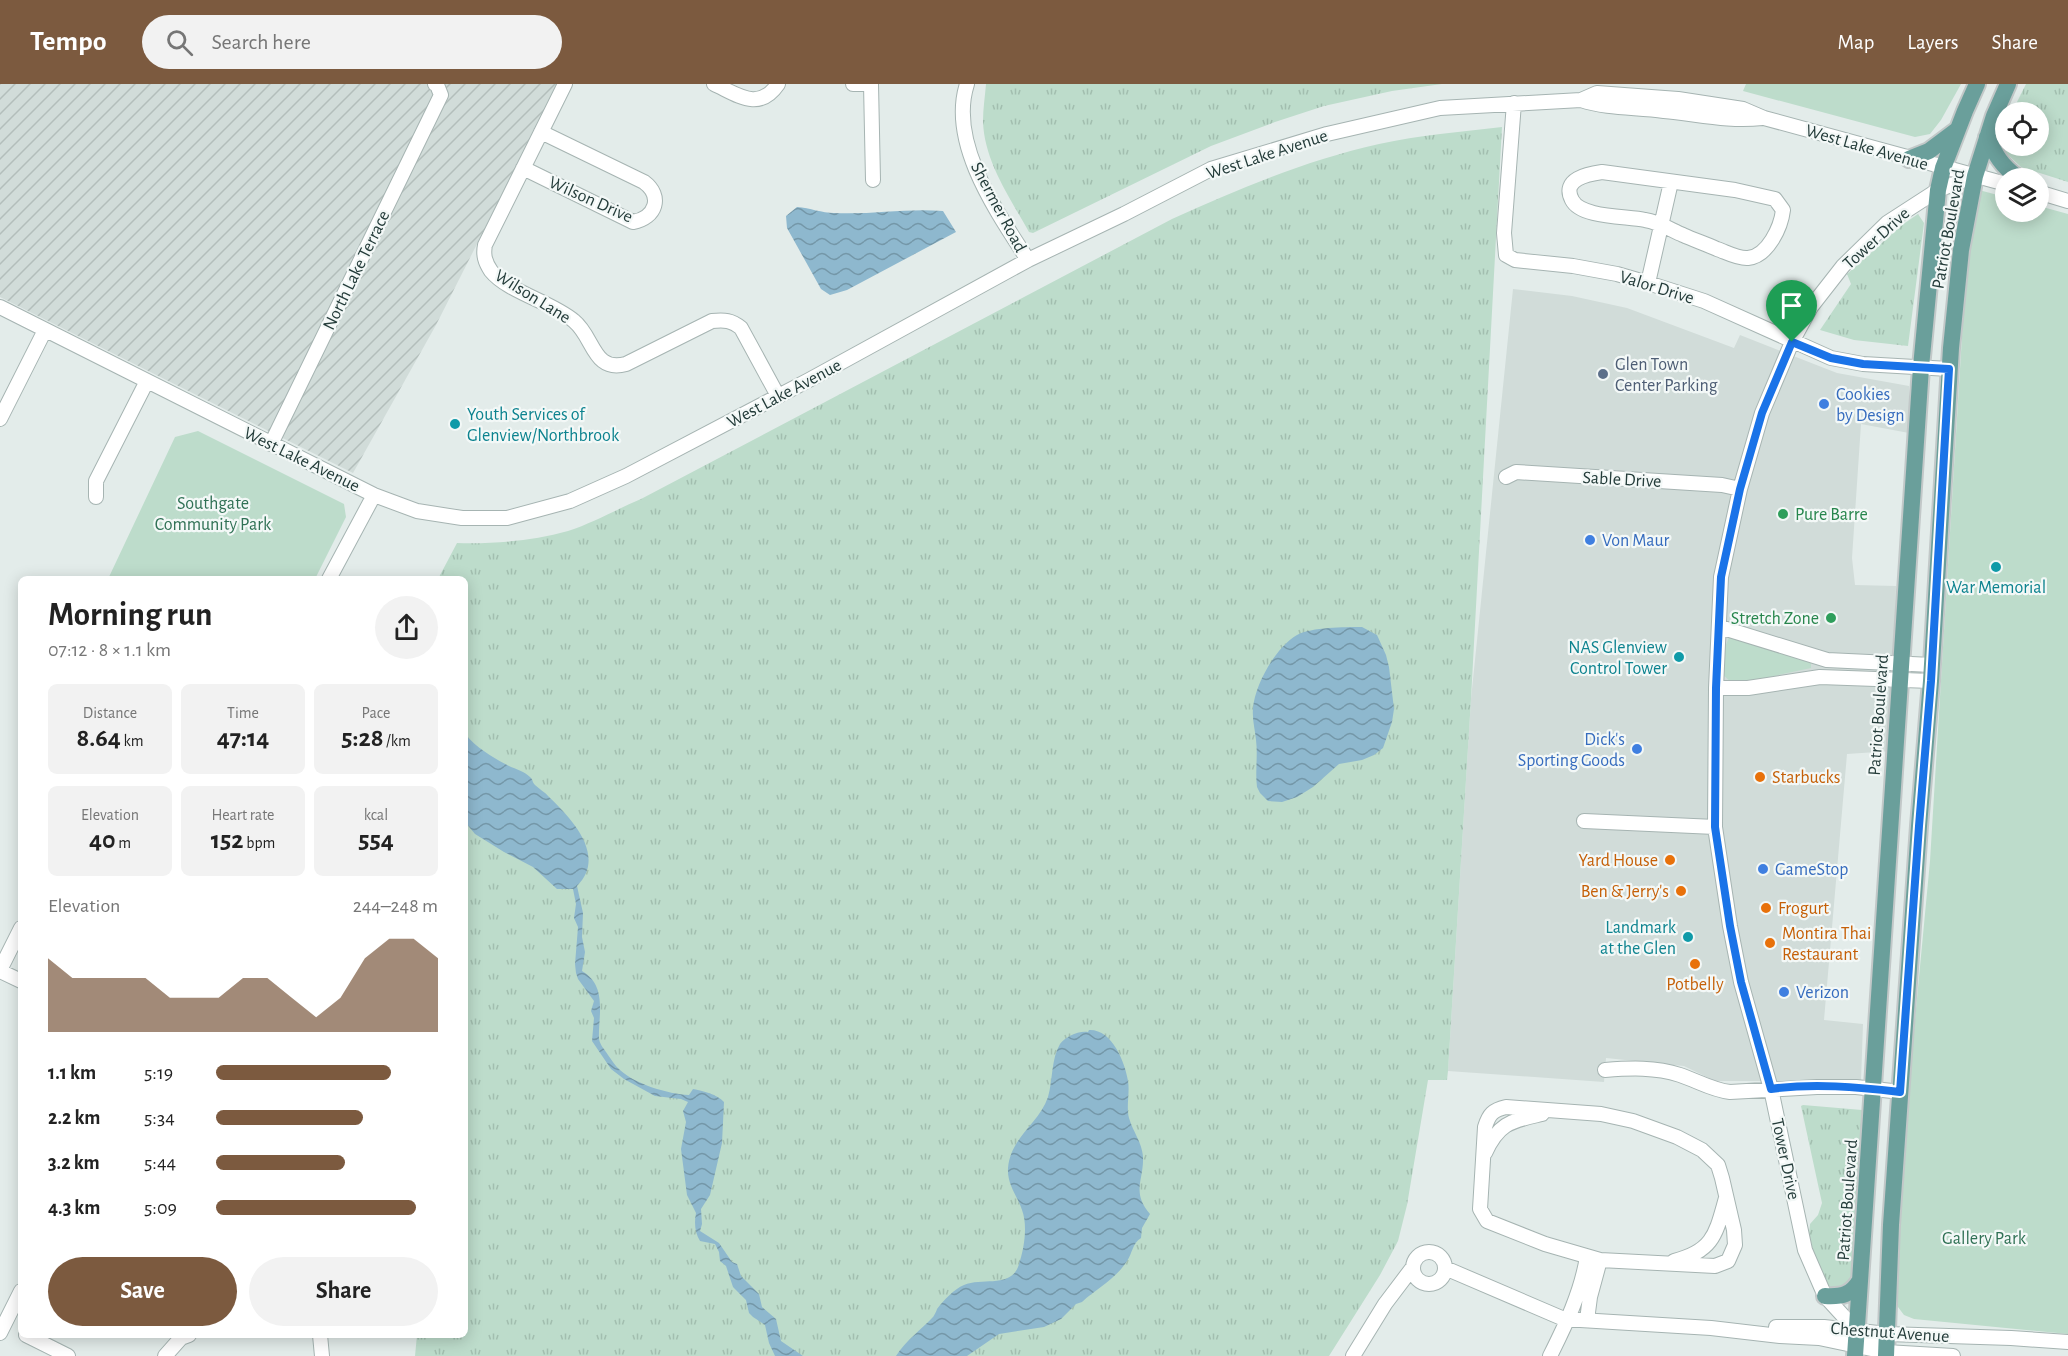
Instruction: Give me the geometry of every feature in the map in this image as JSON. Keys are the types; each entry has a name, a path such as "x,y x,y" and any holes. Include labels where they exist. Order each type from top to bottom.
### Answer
{"main road":[{"name":"Patriot Boulevard","path":"1856,1344 1921,367 1938,190 1943,168 1977,84"},
{"name":"Patriot Boulevard","path":"1886,1354 1891,1225 1932,673 1949,369 1961,250 1975,176 2008,84"},
{"path":"1909,159 1929,151 1958,130"},
{"path":"1988,136 1998,160 2007,168"},
{"path":"1825,1296 1845,1295 1854,1290 1860,1280"}],"street":[{"name":"Wilson Lane","path":"565,84 485,245 486,262 498,277 571,318 585,331 597,356 602,361 617,367 712,321 732,322 741,328 778,396"},
{"path":"714,84 742,98 754,99 768,96 778,84"},
{"path":"853,84 869,84 873,180"},
{"name":"Shermer Road","path":"967,84 962,99 965,140 980,179 1028,260"},
{"name":"North Lake Terrace","path":"271,444 438,90"},
{"name":"West Lake Avenue","path":"0,307 374,495 417,512 462,518 507,518 570,501 626,476 1028,260 1211,169 1327,134 1440,108 1581,100 1597,93 1678,99 1743,109 1764,118 1995,181"},
{"name":"Valor Drive","path":"1514,103 1504,233 1506,255 1515,260 1573,266 1617,274 1648,283 1704,302 1831,358 1863,364 1949,369"},
{"name":"Wilson Drive","path":"524,168 633,222 647,217 654,206 655,194 644,182 541,132"},
{"path":"1602,172 1735,190 1775,200 1783,210 1781,224 1762,253 1747,259 1731,255 1662,225 1647,220 1580,209 1572,200 1570,189 1575,180 1585,174 1602,172"},
{"name":"Tower Drive","path":"1856,1344 1825,1296 1805,1250 1771,1089 1739,971 1730,926 1715,827 1716,688 1721,577 1740,489 1762,413 1792,342 1812,307 1843,266 1887,223 1938,190 1975,176"},
{"path":"1648,283 1671,183"},
{"path":"2049,195 2068,201"},
{"path":"0,419 45,330"},
{"path":"96,496 96,481 147,381"},
{"name":"Sable Drive","path":"1506,477 1516,472 1722,485 1740,489"},
{"path":"331,576 374,495"},
{"path":"1720,627 1827,660 1900,672"},
{"path":"1815,656 1817,677"},
{"path":"1716,688 1748,688 1817,677 1900,672 1932,673"},
{"path":"1584,821 1715,827"},
{"path":"18,934 0,971 18,980"},
{"path":"1605,1070 1638,1068 1660,1070 1716,1090 1730,1092 1817,1087 1900,1092"},
{"path":"1552,1110 1601,1114 1633,1121 1677,1137 1702,1150 1718,1165 1726,1196 1735,1245 1728,1261 1715,1266 1593,1259 1545,1244 1487,1221 1480,1209 1483,1157 1490,1142 1508,1122 1552,1110"},
{"path":"1666,1263 1685,1258 1705,1247 1718,1230 1726,1196"},
{"name":"Chestnut Avenue","path":"1413,1267 1416,1258 1424,1252 1438,1255 1444,1263 1444,1268 1564,1319 1711,1328 1819,1338 1856,1344 1886,1354 1953,1356"},
{"path":"1550,1356 1569,1318 1584,1274 1593,1259"},
{"path":"1587,1320 1593,1259"},
{"path":"1413,1267 1416,1277 1425,1283 1436,1281 1443,1274 1444,1268"},
{"path":"1353,1356 1385,1304 1413,1267"},
{"path":"18,1296 1,1326 18,1332"},
{"name":"Chestnut Avenue","path":"1856,1344 1887,1334 2068,1342"},
{"path":"32,1338 68,1356"},
{"path":"165,1356 181,1338"},
{"path":"320,1338 321,1356"}],"shaded area":[{"path":"0,84 558,84 436,325 353,473 0,297"},
{"path":"1513,289 1572,296 1627,308 1734,348 1740,335 1837,373 1909,386 1909,433 1861,424 1852,558 1855,585 1896,586 1891,751 1847,754 1824,1020 1863,1024 1861,1081 1715,1081 1684,1066 1606,1058 1604,1082 1448,1071 1471,699"}],"green space":[{"path":"986,84 1442,84 1392,91 1324,106 1275,122 1211,146 1033,233 1029,232 1006,192 988,150 983,121"},
{"path":"1746,84 1961,84 1941,120 1930,134 1915,137 1743,91"},
{"path":"2026,84 2068,84 2068,182 2049,176 2049,168 2021,167 2009,156 2049,156 2049,102 2017,102"},
{"path":"1502,127 1471,699 1447,1080 1428,1080 1407,1205 1398,1241 1380,1275 1329,1356 415,1356 417,1338 468,1338 468,576 440,576 457,543 499,542 541,537 568,531 596,520 641,499 1172,219 1248,186 1326,158 1379,144"},
{"name":"Gallery Park","path":"1979,190 1995,194 1995,222 2049,222 2049,209 2068,214 2068,1334 1914,1319 1904,1315 1895,1303 1909,1083 1930,861 1967,254"},
{"path":"1918,214 1924,223 1908,346 1854,340 1820,330 1851,284 1847,274 1902,225"},
{"name":"Southgate Community Park","path":"198,431 344,504 346,517 316,576 109,576 175,437"},
{"path":"1730,635 1811,661 1811,668 1732,683 1721,673 1725,647"},
{"path":"1801,1106 1862,1110 1869,1114 1851,1293 1830,1289 1815,1259 1809,1234 1810,1224 1818,1215 1822,1203"}],"water":[{"path":"797,207 834,213 943,211 956,232 847,290 830,295 821,289 787,228 786,216"},
{"path":"1362,627 1377,635 1389,667 1394,709 1383,748 1362,760 1339,764 1313,787 1297,797 1282,802 1268,801 1257,787 1257,746 1253,720 1255,698 1262,678 1274,657 1297,635 1319,629"},
{"path":"468,737 486,752 530,777 535,785 567,816 583,838 589,863 577,886 583,913 582,937 585,952 582,971 590,977 599,993 600,1043 617,1067 634,1080 681,1094 689,1095 693,1089 714,1095 724,1102 722,1143 710,1195 701,1209 700,1231 719,1243 732,1262 737,1264 741,1276 759,1294 762,1307 776,1319 781,1341 803,1356 775,1356 765,1325 749,1313 746,1300 733,1287 726,1266 720,1261 715,1244 700,1241 698,1238 695,1228 696,1213 687,1195 681,1149 686,1122 683,1111 688,1102 655,1096 624,1079 611,1069 592,1041 594,1018 591,1011 594,1001 576,973 578,927 574,918 576,904 573,889 557,889 533,867 475,834 468,826"},
{"path":"1089,1030 1097,1031 1111,1041 1126,1073 1129,1118 1143,1157 1141,1199 1150,1214 1142,1228 1141,1238 1117,1273 1082,1302 1076,1304 1061,1319 1044,1327 999,1334 967,1356 896,1356 933,1317 949,1295 957,1289 972,1283 1004,1280 1015,1272 1025,1237 1025,1223 1009,1180 1010,1157 1014,1147 1038,1115 1048,1097 1055,1056 1060,1044 1072,1035"}],"place":[{"name":"Glen Town Center Parking","path":"1603,374"},
{"name":"Cookies by Design","path":"1824,404"},
{"name":"Youth Services of Glenview/Northbrook","path":"455,424"},
{"name":"Pure Barre","path":"1783,514"},
{"name":"Von Maur","path":"1590,540"},
{"name":"War Memorial","path":"1996,567"},
{"name":"Stretch Zone","path":"1831,618"},
{"name":"NAS Glenview Control Tower","path":"1679,657"},
{"name":"Dick's Sporting Goods","path":"1637,749"},
{"name":"Starbucks","path":"1760,777"},
{"name":"Yard House","path":"1670,860"},
{"name":"GameStop","path":"1763,869"},
{"name":"Ben & Jerry's","path":"1681,891"},
{"name":"Frogurt","path":"1766,908"},
{"name":"Landmark at the Glen","path":"1688,937"},
{"name":"Montira Thai Restaurant","path":"1770,943"},
{"name":"Potbelly","path":"1695,964"},
{"name":"Verizon","path":"1784,992"}],"route":[{"path":"1792,342 1831,358 1863,364 1949,369 1931,681 1900,1092 1856,1087 1771,1089 1741,982 1715,827 1714,770 1721,577 1749,454 1762,413 1792,342"}]}
